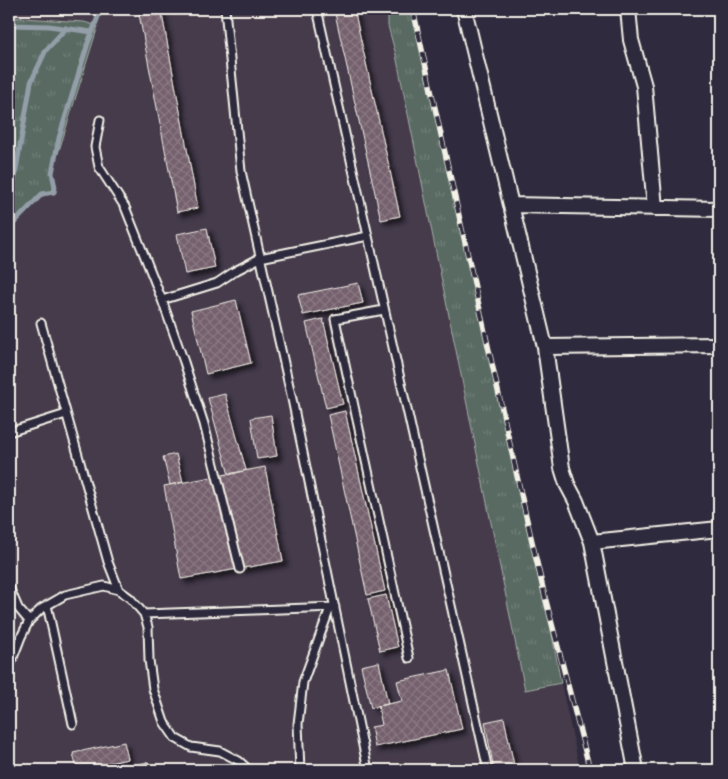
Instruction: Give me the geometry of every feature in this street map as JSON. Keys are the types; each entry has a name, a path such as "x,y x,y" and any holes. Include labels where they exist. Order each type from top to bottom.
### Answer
{"street":[{"path":"464,9 545,347 562,468 592,542 636,770"},
{"path":"628,9 632,40 644,86 655,208"},
{"path":"511,205 719,209"},
{"path":"545,347 719,345"},
{"path":"592,542 719,529"}],"lane":[{"path":"225,9 241,171 292,398 333,607 368,770"},
{"path":"317,9 488,770"},
{"path":"100,120 95,147 99,167 125,207 184,362 204,424 240,569"},
{"path":"162,300 217,283 260,258 368,236"},
{"path":"384,310 335,320 409,658"},
{"path":"41,323 108,562 119,590"},
{"path":"9,432 66,414"},
{"path":"9,668 29,621 41,609 65,595 104,586 119,590 130,598 144,614 148,627 149,660 153,689 164,722 175,738 191,746 220,751 239,761 249,770"},
{"path":"9,587 18,608 29,621"},
{"path":"47,605 73,724"},
{"path":"144,614 333,607"},
{"path":"300,770 298,724 303,682 333,607"}],"shaded area":[{"path":"9,9 388,9 388,26 396,55 525,690 561,683 580,770 9,770 9,228 54,183 52,173 98,26 84,22 9,17"}],"green space":[{"path":"388,9 413,9 545,597 561,683 525,690 396,55 388,26"},
{"path":"9,17 84,22 98,26 52,173 55,187 54,192 42,194 9,228"}],"building":[{"path":"138,9 161,9 198,208 177,212"},
{"path":"334,9 354,9 400,216 381,220"},
{"path":"207,228 215,268 185,274 177,234"},
{"path":"358,283 363,303 303,315 298,295"},
{"path":"236,300 251,363 206,374 191,311"},
{"path":"323,319 343,404 326,408 306,323"},
{"path":"225,394 246,470 229,475 208,398"},
{"path":"345,411 385,591 367,595 328,415"},
{"path":"271,415 277,456 257,459 251,418"},
{"path":"176,454 183,482 170,485 163,457"},
{"path":"265,467 283,561 181,579 164,486"},
{"path":"386,595 398,647 380,651 368,599"},
{"path":"379,662 388,704 371,708 361,666"},
{"path":"449,670 462,729 375,747 371,727 382,725 378,706 402,701 397,681"},
{"path":"504,718 515,770 494,770 485,722"},
{"path":"124,742 128,759 77,770 73,753"},
{"path":"148,762 150,770 131,770 130,766"}],"waterway":[{"path":"9,228 42,194 54,192 55,187 52,173 59,138 88,43 101,9"},
{"path":"9,25 49,26 92,32"},
{"path":"9,192 13,187 31,82 46,50 66,28"}],"railway":[{"path":"413,9 523,503 545,597 590,770"}]}
